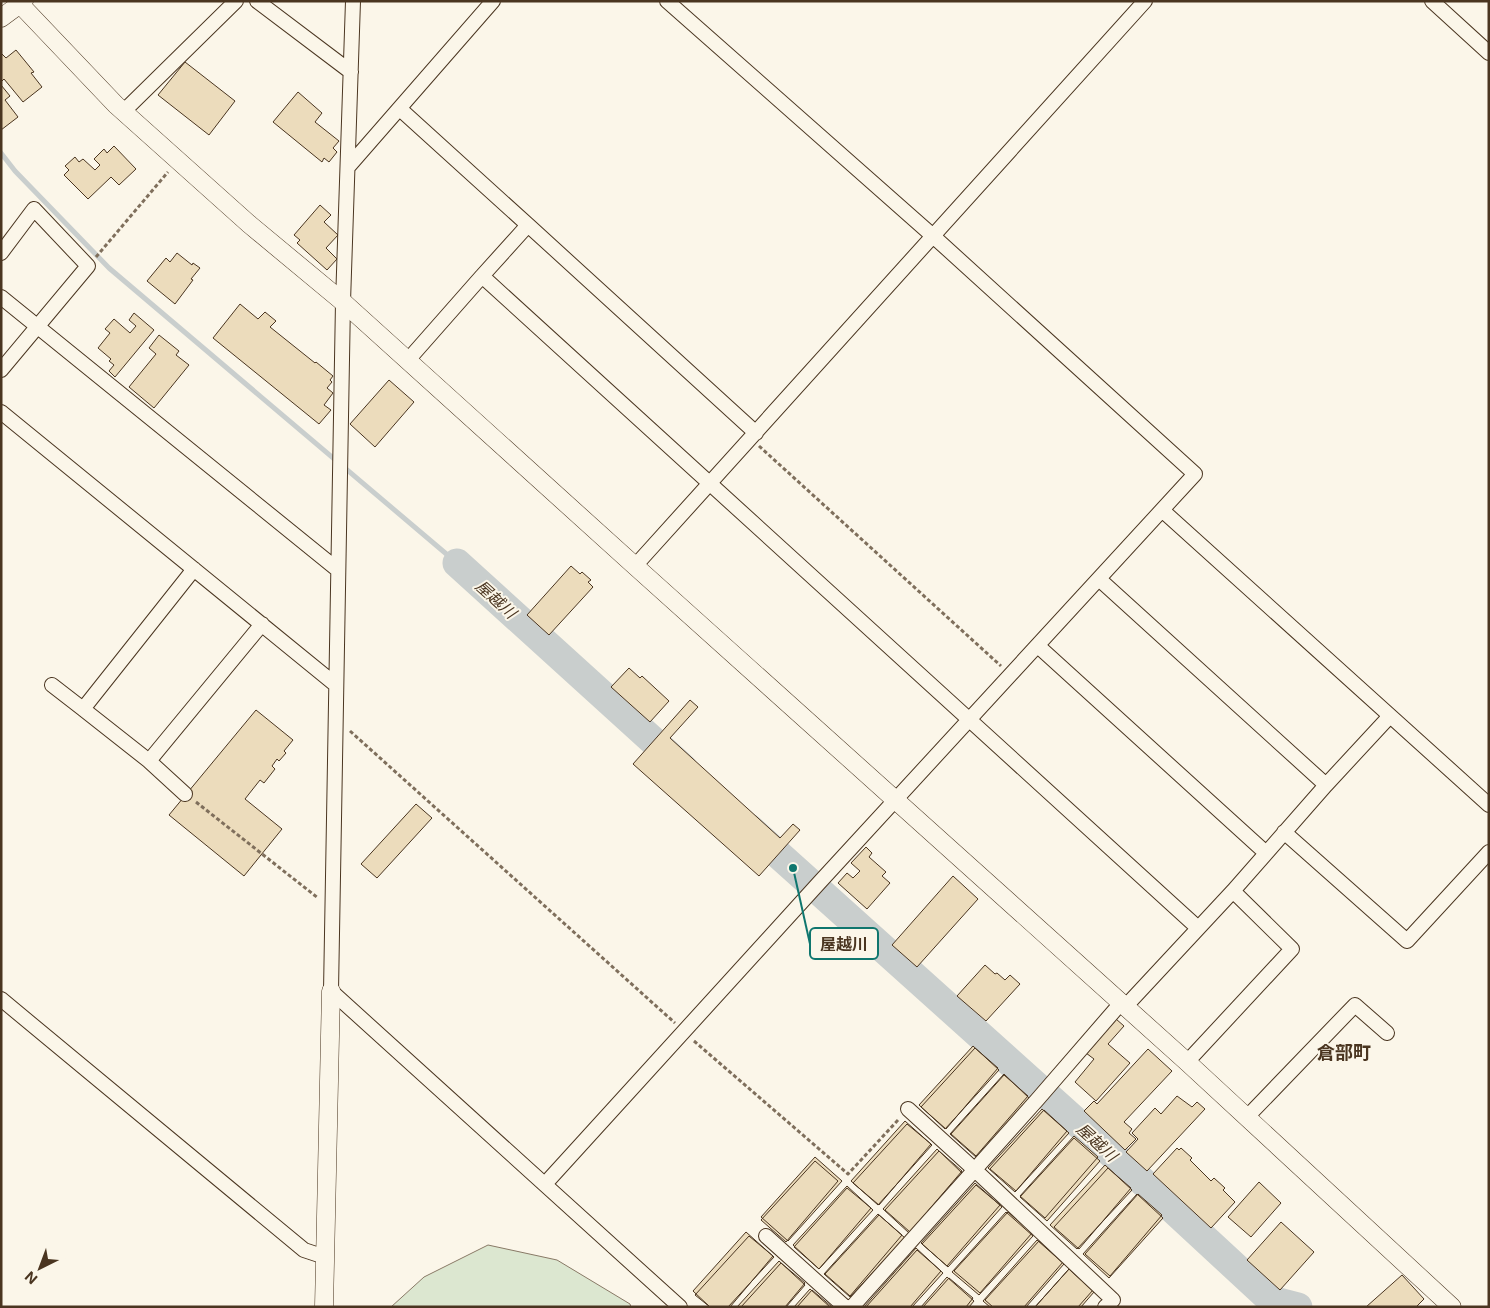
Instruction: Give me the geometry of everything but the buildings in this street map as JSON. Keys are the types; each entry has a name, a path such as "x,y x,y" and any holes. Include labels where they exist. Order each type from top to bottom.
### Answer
{"street":[{"path":"124,112 236,1"},
{"path":"257,1 351,72"},
{"path":"324,1307 343,302 353,1"},
{"path":"349,166 493,1"},
{"path":"545,1184 1195,474 933,236 667,1"},
{"path":"634,566 1145,1"},
{"path":"1432,1 1489,53"},
{"path":"1,18 20,2 124,112 249,224 343,302 408,360 634,566 1187,1062 1452,1307"},
{"path":"400,109 528,225 753,436"},
{"path":"1,253 34,209 88,266 1,370"},
{"path":"408,360 528,225"},
{"path":"482,276 709,485 970,718 1198,928"},
{"path":"1,297 338,570"},
{"path":"1,412 336,685"},
{"path":"1162,510 1389,717 1487,799"},
{"path":"83,709 194,568"},
{"path":"1099,579 1326,785"},
{"path":"149,761 262,624"},
{"path":"1038,646 1266,853"},
{"path":"52,685 149,761 185,794"},
{"path":"852,1307 1050,1084 1233,891 1326,785 1389,717"},
{"path":"1284,832 1408,941 1489,852"},
{"path":"1187,1062 1292,949 1233,891"},
{"path":"331,991 680,1307"},
{"path":"1,999 304,1250 324,1257"},
{"path":"1247,1117 1355,1005 1387,1033"},
{"path":"908,1110 975,1170 1113,1300 1104,1307"},
{"path":"766,1236 845,1307"}],"path":[{"path":"104,249 178,160"},
{"path":"753,436 1011,675"},
{"path":"335,718 684,1032 848,1174 908,1110"},
{"path":"185,794 333,910"}],"green space":[{"path":"488,1245 557,1260 630,1304 631,1307 391,1307 424,1277"}],"waterway":[{"path":"1,153 15,171 109,268 457,563"},
{"name":"屋越川","path":"457,563 683,768"},
{"name":"屋越川","path":"749,828 1151,1189 1271,1300 1298,1307"}],"place":[{"name":"屋越川","path":"793,868"}],"district":[{"name":"倉部町","path":"1344,1053"}]}
